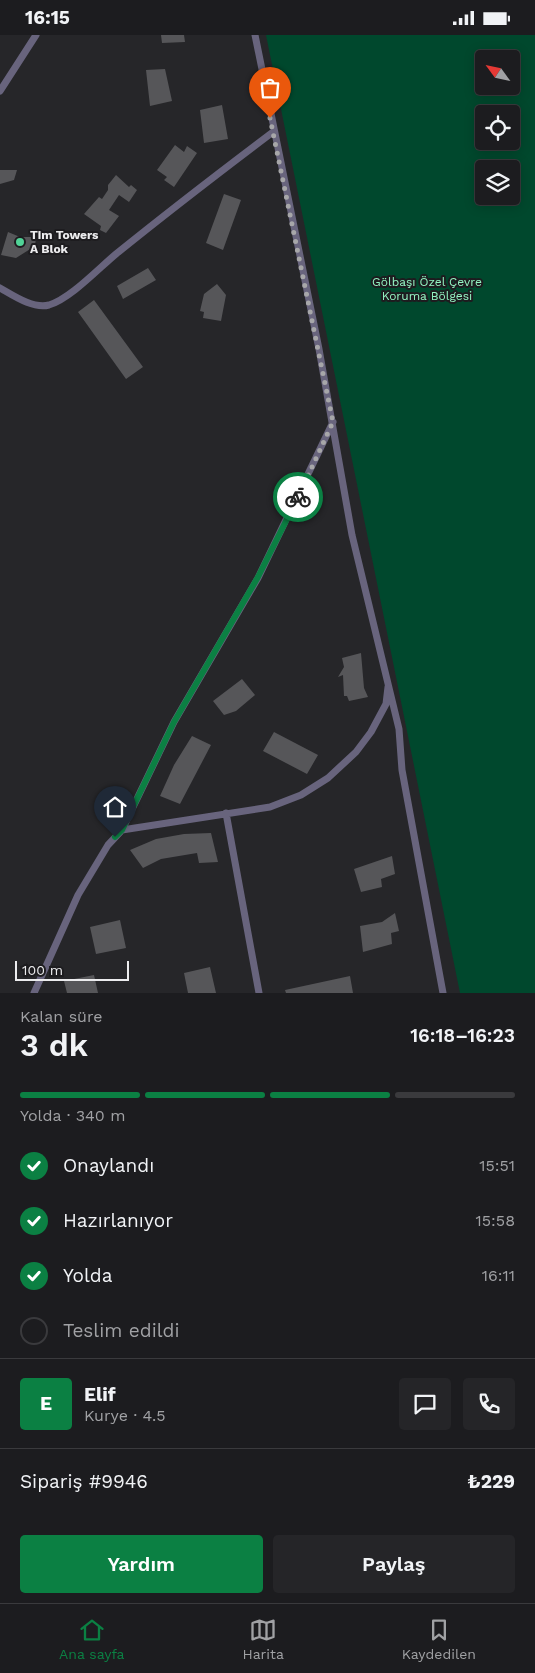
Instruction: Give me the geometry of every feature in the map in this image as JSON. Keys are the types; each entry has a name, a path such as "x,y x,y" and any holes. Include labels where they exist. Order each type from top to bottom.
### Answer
{"street":[{"path":"0,91 36,35"},
{"path":"255,35 273,132 333,422 358,563 400,729 404,780 443,993"},
{"path":"0,288 24,301 41,306 52,305 68,295 132,241 273,132"},
{"path":"34,993 78,895 108,845 122,830 174,722 258,577 333,422"},
{"path":"122,830 270,807 301,795 328,778 356,752 371,732 386,704 388,682"},
{"path":"226,813 259,993"}],"green space":[{"name":"Gölbaşı Özel Çevre Koruma Bölgesi","path":"266,35 535,35 535,993 460,993"}],"building":[{"path":"161,35 184,35 185,42 162,43"},
{"path":"165,69 172,101 150,106 146,70"},
{"path":"222,105 228,139 204,143 200,110"},
{"path":"175,145 184,152 187,146 197,153 174,187 164,180 167,177 157,170"},
{"path":"0,170 17,170 14,180 0,184"},
{"path":"116,175 129,187 131,185 137,190 129,202 119,195 109,210 119,216 106,233 100,230 101,226 84,214 99,197 102,199 108,190 108,185"},
{"path":"224,194 241,200 223,250 206,243"},
{"name":"Tim Towers A Blok","path":"8,232 20,237 36,237 35,246 16,258 1,255"},
{"path":"148,268 156,280 123,299 117,286"},
{"path":"217,284 226,295 221,321 203,318 204,312 200,311 204,294"},
{"path":"94,300 143,367 126,379 78,312"},
{"path":"361,653 364,688 368,697 349,701 347,696 344,696 343,675 338,677 344,667 342,658"},
{"path":"242,679 255,695 236,711 224,715 213,701"},
{"path":"274,732 318,755 307,774 263,751"},
{"path":"192,736 211,745 180,804 160,796 174,765"},
{"path":"211,833 218,862 199,863 197,853 161,859 143,868 130,850 156,839 184,834"},
{"path":"392,856 395,874 381,879 382,887 361,892 354,869"},
{"path":"395,913 399,931 391,933 392,944 363,952 360,926 382,922"},
{"path":"120,920 126,948 96,954 90,927"},
{"path":"210,967 216,993 188,993 184,973"},
{"path":"94,975 98,993 67,993 64,981"},
{"path":"350,976 353,993 286,993 285,990"}],"way so far":[{"path":"270,118 333,422 298,497"}],"place":[{"name":"Tim Towers A Blok","path":"20,242"}],"route":[{"path":"115,837 122,830 174,722 258,577 298,497"}]}
